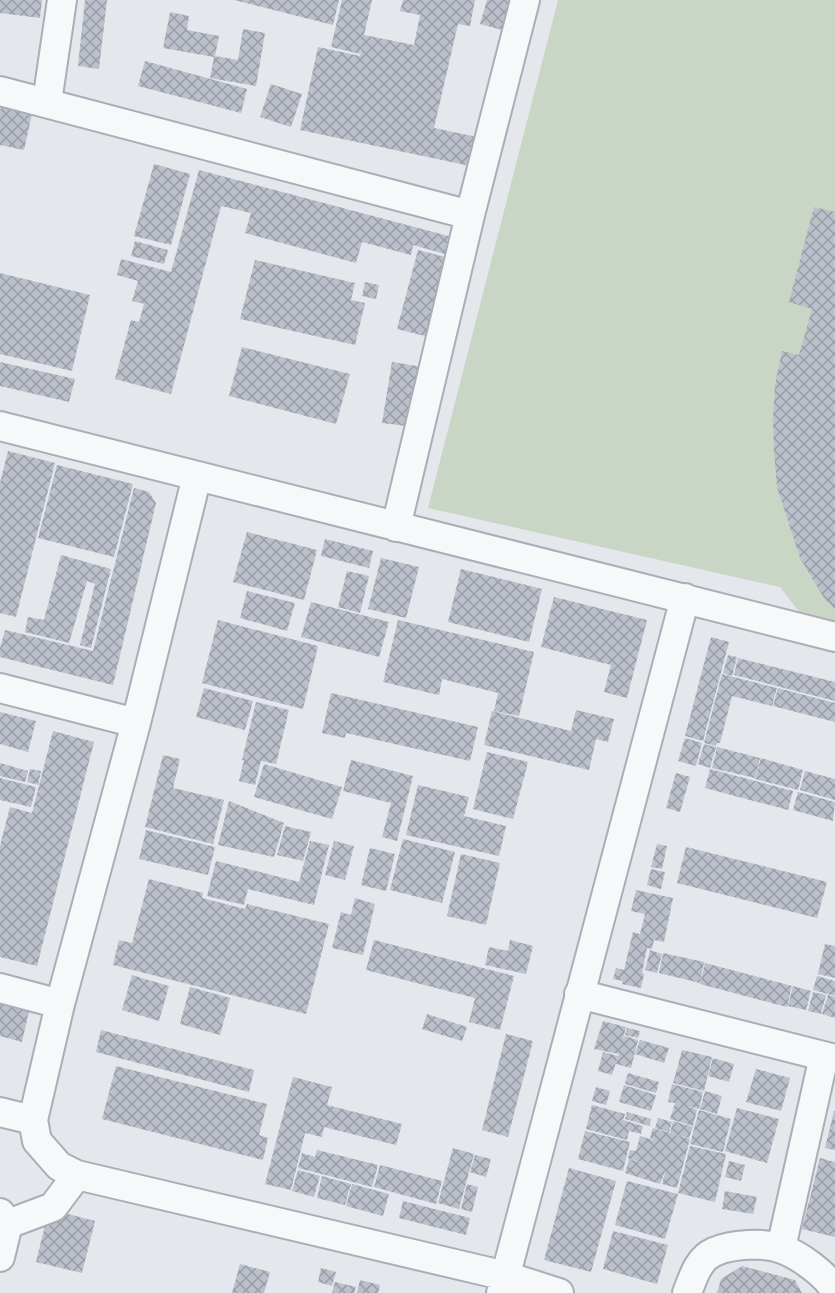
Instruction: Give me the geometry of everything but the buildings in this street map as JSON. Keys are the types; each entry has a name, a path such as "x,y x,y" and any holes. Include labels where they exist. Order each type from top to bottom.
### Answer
{"street":[{"path":"47,102 62,0"},
{"path":"396,527 470,215 525,0"},
{"path":"0,91 470,215"},
{"path":"0,426 835,637"},
{"path":"197,476 136,723 60,1004 33,1120 37,1141 59,1166 77,1175 503,1285 559,1293"},
{"path":"503,1285 685,598"},
{"path":"0,688 136,723"},
{"path":"0,988 60,1004"},
{"path":"579,994 829,1058 781,1248"},
{"path":"0,1112 33,1120"},
{"path":"0,1257 4,1218 53,1207 77,1175"},
{"path":"687,1293 699,1265 713,1252 742,1244 781,1248 819,1271 835,1291"}],"green space":[{"path":"558,0 835,0 835,621 800,613 780,587 428,508"}]}
